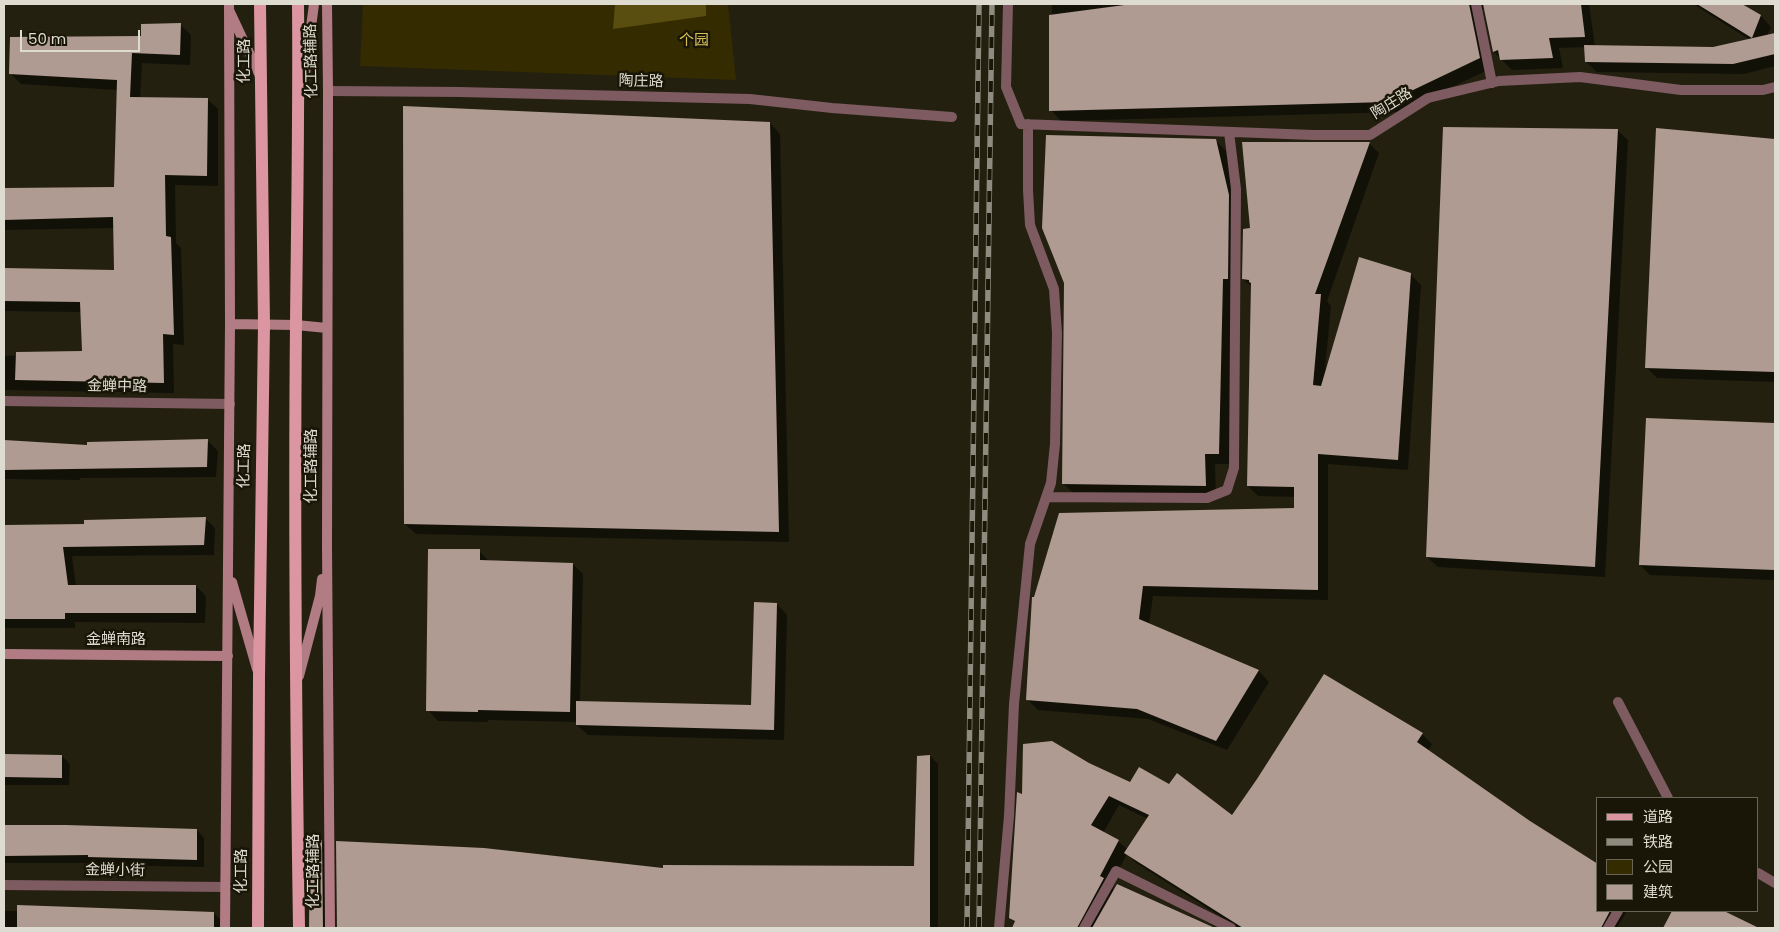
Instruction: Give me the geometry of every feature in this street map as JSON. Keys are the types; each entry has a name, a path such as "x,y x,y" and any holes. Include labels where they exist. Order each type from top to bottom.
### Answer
{"main road":[{"name":"化工路","path":"258,928 258,676 264,325 260,4"},
{"path":"298,4 296,690 299,928"}],"street":[{"name":"化工路辅路","path":"299,119 314,4"},
{"name":"化工路辅路","path":"327,4 327,546 330,928"},
{"path":"999,928 1009,816 1014,704 1030,544 1051,483 1055,444 1057,333 1054,288 1030,225 1025,124 1006,87 1008,4"},
{"path":"1476,4 1492,83"},
{"path":"229,6 261,78"},
{"path":"225,928 230,404 229,6"},
{"name":"陶庄路","path":"1025,124 1314,135 1370,135 1428,98 1499,81 1580,77 1681,90 1763,90 1775,87"},
{"name":"陶庄路","path":"328,91 460,92 750,100 952,117"},
{"path":"1046,496 1207,498 1227,490 1234,468 1236,199 1228,132"},
{"path":"230,324 296,325 327,328"},
{"name":"金蝉中路","path":"4,401 230,404"},
{"path":"296,690 320,596 327,546"},
{"path":"229,571 258,676"},
{"name":"金蝉南路","path":"4,654 228,656"},
{"path":"1618,702 1667,797"},
{"path":"1084,928 1116,870 1230,928"},
{"path":"1759,874 1775,883"},
{"name":"金蝉小街","path":"4,885 226,887"},
{"path":"1608,928 1617,912"}],"green space":[{"name":"个园","path":"363,4 728,4 736,80 360,66"}],"shaded area":[{"path":"615,4 706,4 706,16 613,29"}],"building":[{"path":"1132,4 1469,4 1480,58 1388,102 1049,111 1049,15"},
{"path":"1483,4 1581,4 1585,37 1549,38 1553,58 1500,60 1498,50 1493,52"},
{"path":"1697,4 1742,4 1761,15 1752,38"},
{"path":"181,23 180,55 132,53 130,97 208,98 207,176 165,175 166,236 171,237 174,335 163,334 164,383 15,380 16,352 82,351 80,302 4,301 4,268 114,270 113,217 4,220 4,188 114,187 117,80 9,74 10,37 141,36 141,24"},
{"path":"1775,33 1775,54 1733,64 1585,62 1584,45 1713,47"},
{"path":"403,106 770,122 779,532 404,524"},
{"path":"1443,127 1618,129 1595,567 1426,557"},
{"path":"1656,128 1775,139 1775,372 1645,368"},
{"path":"1046,135 1216,139 1229,195 1228,279 1223,279 1219,454 1205,454 1206,486 1062,484 1064,283 1042,228"},
{"path":"1242,142 1370,142 1315,294 1321,294 1313,385 1321,386 1359,257 1411,273 1398,460 1318,454 1318,590 1143,586 1139,619 1259,670 1216,741 1137,709 1026,700 1032,597 1034,597 1059,513 1294,508 1294,487 1247,486 1251,283 1249,280 1242,279 1243,229 1250,228"},
{"path":"1646,418 1775,423 1775,570 1639,565"},
{"path":"208,439 207,467 4,470 4,440 87,445 87,442"},
{"path":"206,517 204,545 63,547 68,585 196,585 196,613 65,613 65,619 4,619 4,525 84,524 84,520"},
{"path":"428,549 480,549 480,560 573,563 570,712 426,711"},
{"path":"754,602 777,603 774,730 576,725 576,701 751,705"},
{"path":"1324,674 1423,733 1417,742 1530,821 1596,863 1596,912 1609,912 1601,928 1243,928 1124,853 1149,815 1109,796 1091,825 1119,840 1100,876 1104,878 1077,928 1012,928 1015,921 1009,918 1017,792 1022,794 1023,744 1052,741 1089,763 1130,782 1139,767 1169,784 1177,773 1232,815"},
{"path":"4,754 62,755 62,778 4,777"},
{"path":"930,755 930,928 337,928 336,841 484,848 663,868 663,865 914,866 917,756"},
{"path":"4,825 197,829 197,860 88,857 88,855 4,856"},
{"path":"310,840 322,840 323,928 309,928"},
{"path":"1117,884 1215,928 1092,928"},
{"path":"17,905 214,912 214,928 17,928"},
{"path":"1671,912 1726,912 1759,928 1663,928"}],"railway":[{"path":"967,928 979,4"},
{"path":"979,928 992,4"}]}
